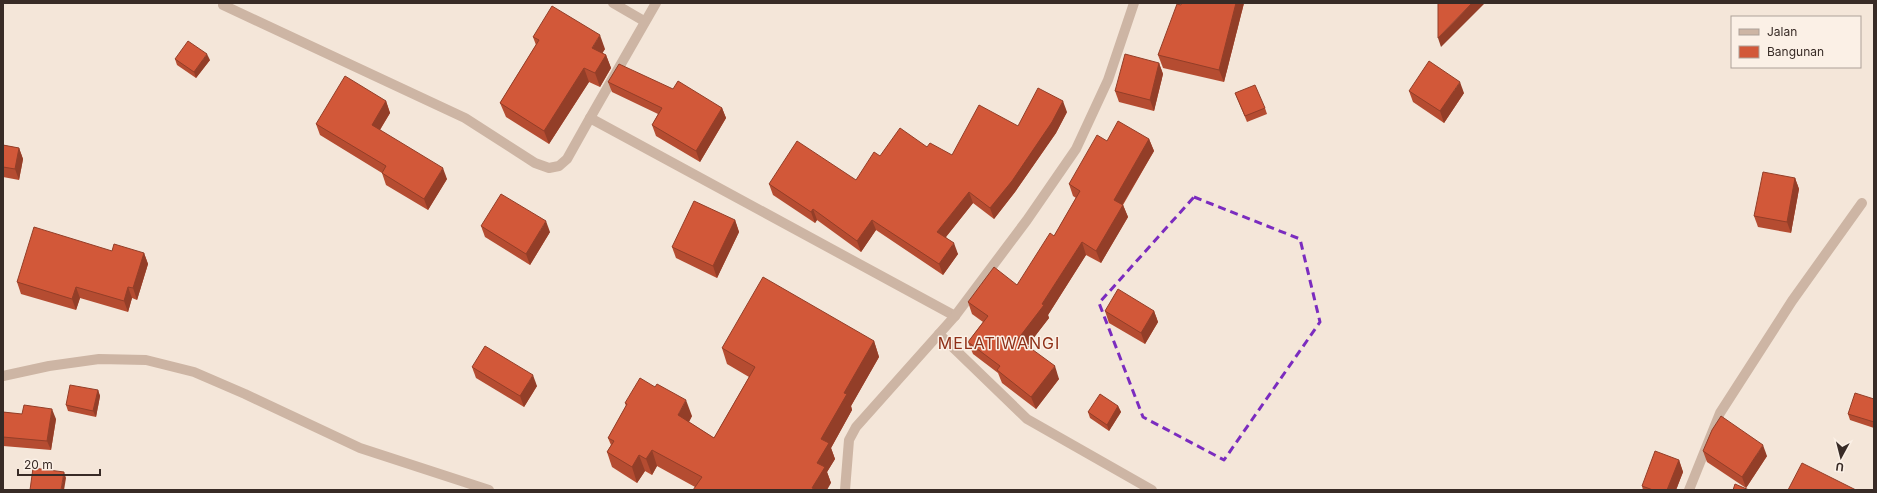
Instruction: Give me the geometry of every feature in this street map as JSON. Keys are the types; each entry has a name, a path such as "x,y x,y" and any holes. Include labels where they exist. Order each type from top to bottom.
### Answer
{"street":[{"path":"613,3 644,21"},
{"path":"223,5 465,118 535,163 550,168 559,166 567,158 644,21 656,3"},
{"path":"845,490 849,440 856,427 955,316 1027,220 1076,149 1108,80 1134,3"},
{"path":"590,118 955,316"},
{"path":"1690,490 1720,413 1792,301 1862,203"},
{"path":"939,334 1027,419 1152,490"},
{"path":"3,376 49,366 99,359 146,360 194,372 245,394 360,448 489,490"}],"highlighted area":[{"path":"1194,197 1300,239 1320,322 1224,460 1143,417 1099,303"}],"building":[{"path":"1181,3 1236,3 1219,70 1158,55 1177,4 1181,5"},
{"path":"1438,3 1472,3 1438,38"},
{"path":"552,6 600,35 592,48 606,55 595,73 584,68 544,131 500,103 539,40 533,37"},
{"path":"188,41 207,54 194,72 175,59"},
{"path":"1125,54 1159,63 1150,100 1115,91"},
{"path":"1429,61 1460,82 1440,111 1409,91"},
{"path":"619,64 673,89 678,81 722,108 696,151 652,125 662,108 608,82"},
{"path":"345,76 386,101 372,125 443,168 424,199 382,173 386,166 316,124"},
{"path":"1255,85 1265,108 1245,116 1235,93"},
{"path":"1038,88 1063,101 1052,122 1012,181 990,208 969,192 937,232 954,243 939,264 872,220 857,241 813,209 811,212 769,184 797,141 856,180 874,152 880,156 900,128 927,147 930,143 952,155 979,105 1018,126"},
{"path":"1118,121 1149,139 1114,200 1123,205 1096,251 1082,242 1042,304 1044,305 1018,339 1055,366 1031,397 997,370 1000,366 968,342 988,316 968,302 994,267 1017,285 1050,233 1054,236 1080,191 1069,184 1097,135 1107,141"},
{"path":"3,145 19,148 15,169 3,167"},
{"path":"1763,172 1795,178 1787,222 1754,216"},
{"path":"501,194 546,221 526,254 481,226"},
{"path":"694,201 735,220 713,266 672,247"},
{"path":"34,227 112,251 114,244 144,253 133,288 128,287 124,301 76,287 72,299 17,282"},
{"path":"763,277 874,341 844,393 847,394 821,439 829,443 817,463 825,467 812,488 816,490 693,490 702,477 652,450 646,459 639,455 632,467 607,452 614,441 608,438 627,404 625,403 640,378 655,387 657,384 686,400 678,415 714,438 755,367 722,348"},
{"path":"1118,289 1154,311 1141,333 1105,311"},
{"path":"485,346 533,375 520,396 472,367"},
{"path":"70,385 98,390 93,411 66,405"},
{"path":"1855,393 1874,399 1874,422 1848,414"},
{"path":"1100,394 1118,406 1107,425 1088,412"},
{"path":"24,405 52,409 47,441 3,437 3,412 22,414"},
{"path":"1721,416 1763,445 1742,477 1703,451 1712,430"},
{"path":"1655,451 1679,460 1667,490 1653,490 1642,486"},
{"path":"1802,463 1856,490 1788,490"},
{"path":"33,468 64,472 61,490 30,490"},
{"path":"1735,484 1749,490 1733,490"}],"district":[{"name":"MELATIWANGI","path":"999,343"}]}
